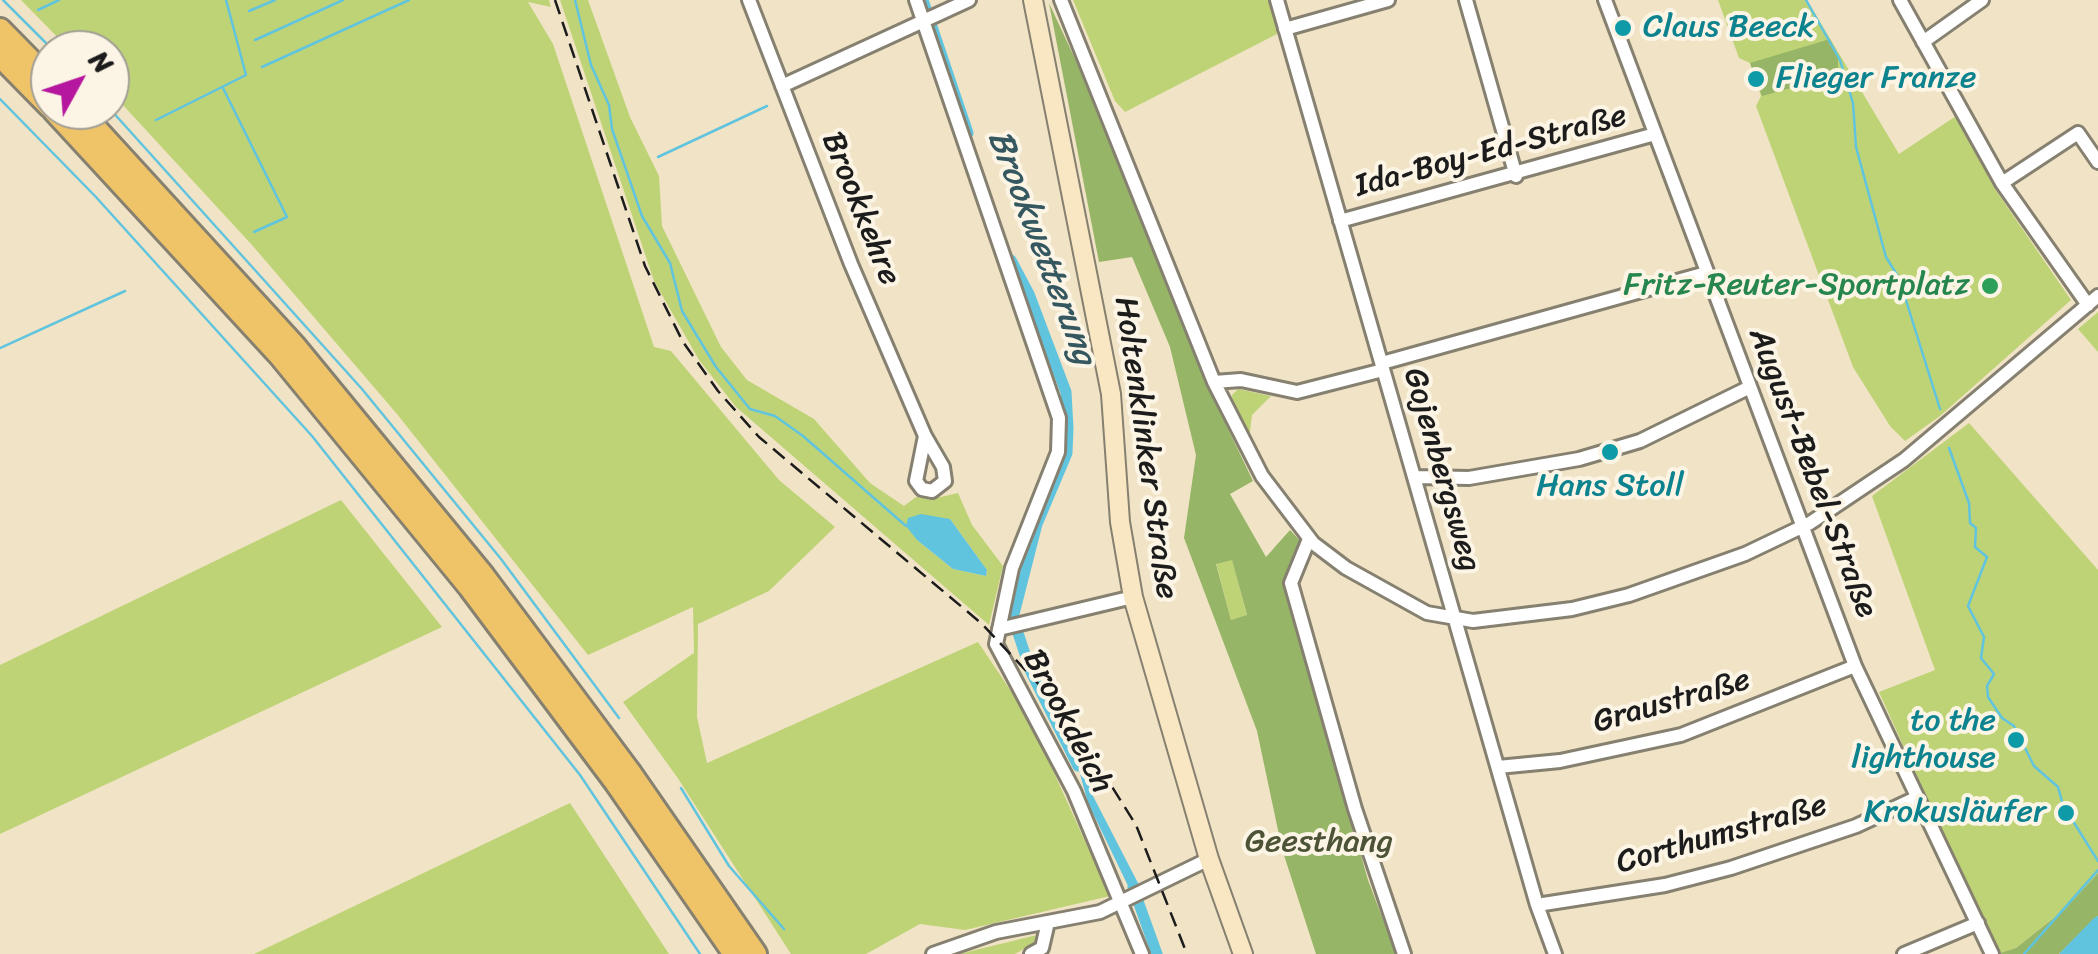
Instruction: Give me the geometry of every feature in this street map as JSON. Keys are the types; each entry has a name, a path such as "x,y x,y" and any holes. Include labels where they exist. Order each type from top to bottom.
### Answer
{"highway":[{"path":"0,30 30,61"},
{"path":"0,55 30,86"},
{"path":"72,130 268,342 470,587 616,782 735,954"},
{"path":"96,130 269,318 436,518 629,772 756,954"}],"main road":[{"name":"Holtenklinker Straße","path":"1033,0 1103,350 1116,436 1120,522 1133,597 1209,858 1242,954"}],"street":[{"name":"Brookkehre","path":"749,0 924,436"},
{"name":"Brookdeich","path":"916,0 928,19 1059,418 1058,452 1012,568 1010,625 996,648 1041,722 1123,902 1142,954"},
{"path":"782,86 969,0"},
{"path":"1061,0 1214,382 1262,476 1309,539 1386,592 1427,613 1454,621 1572,608 1629,595 1745,554 1802,526 1863,490 1946,429 2093,301 2002,183 1900,0"},
{"name":"Gojenbergsweg","path":"1277,0 1537,906 1555,954"},
{"path":"1285,29 1388,0"},
{"path":"1466,0 1516,176"},
{"name":"August-Bebel-Straße","path":"1605,0 1855,666 1992,954"},
{"path":"1923,42 1982,0"},
{"path":"2002,183 2078,133 2098,162"},
{"name":"Ida-Boy-Ed-Straße","path":"1340,221 1516,176 1654,134"},
{"path":"1214,382 1241,380 1297,392 1321,390 1383,366 1706,273"},
{"path":"1414,477 1469,478 1578,459 1640,441 1750,387"},
{"path":"1309,539 1292,583 1355,809 1404,954"},
{"path":"1010,625 1133,597"},
{"name":"Graustraße","path":"1498,768 1560,761 1681,735 1855,666"},
{"name":"Corthumstraße","path":"1537,906 1666,885 1731,868 1856,826 1916,798"},
{"path":"933,954 956,943 1123,902 1209,858"},
{"path":"1030,954 1042,948 1048,922"},
{"path":"1904,954 1978,923"}],"green space":[{"path":"21,0 549,0 551,7 528,2 553,44 654,347 671,351 779,480 835,527 769,591 698,624 697,717 707,763 978,642 1029,718 1110,896 965,930 920,924 866,954 791,954 677,777 623,702 694,653 693,607 588,655 397,414 252,245 130,113 130,30 50,30"},
{"path":"560,0 588,0 630,117 659,176 662,226 721,347 747,380 814,419 870,483 904,506 916,497 932,499 958,493 972,525 1003,566 989,625 736,407 699,360 654,281","holes":["950,519 987,570 986,576 953,569 917,540"]},
{"path":"1073,0 1270,0 1277,34 1125,112 1115,101"},
{"path":"1718,0 1807,0 1899,154 1956,116 1995,189 2071,300 1940,416 1905,441 1890,426 1853,367 1756,106 1761,96 1750,63 1739,58"},
{"name":"Geesthang","path":"1049,3 1097,106 1208,387 1253,481 1230,494 1266,557 1290,530 1301,542 1284,587 1368,880 1396,954 1316,954 1282,849 1257,731 1184,538 1196,455 1170,347 1132,257 1099,262","holes":["1232,560 1247,615 1231,620 1216,564"]},
{"path":"1830,39 1838,55 1838,75 1762,96 1750,63"},
{"path":"2098,312 2098,352 2078,329"},
{"path":"1238,389 1271,396 1252,415 1249,439 1234,412 1232,395"},
{"path":"1969,423 2098,570 2098,873 2064,910 2016,948 1997,954 1879,692 1935,670 1872,496"},
{"path":"341,500 442,627 0,834 0,665"},
{"path":"1232,559 1247,616 1231,620 1216,563"},
{"path":"570,803 669,954 254,954"},
{"path":"2098,873 2098,916 2059,954 1997,954 2016,948 2064,910"},
{"path":"1037,935 1034,943 1015,954 959,954"}],"water":[{"path":"921,514 950,519 987,570 986,576 953,569 917,540 906,526 908,518"},
{"path":"1070,738 1081,756 1093,796 1139,885 1130,890 1088,803"},
{"path":"2098,916 2098,954 2059,954 2094,918"}],"waterway":[{"path":"3,0 33,30"},
{"path":"38,10 59,0"},
{"path":"156,120 246,75 226,0"},
{"path":"249,11 275,0"},
{"path":"255,40 343,0"},
{"path":"262,67 409,0"},
{"path":"575,0 591,65 609,105 612,129 642,216 670,263 682,311 716,367 750,409 775,416 803,436 906,526"},
{"name":"Brookwetterung","path":"923,0 968,133"},
{"path":"1806,0 1840,60 1853,103 1856,147 1886,257 1899,278 1940,409"},
{"path":"223,88 287,217 254,232"},
{"path":"0,99 95,196 312,436 580,775 700,954"},
{"path":"658,157 767,106"},
{"path":"129,130 362,389 501,559 619,718"},
{"name":"Brookwetterung","path":"1011,260 1029,294 1066,392 1068,428 1067,453 1037,524 1013,618 1031,672 1078,766"},
{"path":"0,348 125,291"},
{"path":"1949,448 1969,503 1970,523 1976,528 1975,547 1987,557 1968,606 1984,637 1981,658 1994,674 1987,686 1988,697 2002,718 2014,726 2034,766 2058,787 2063,805 2098,861"},
{"path":"681,788 729,866 784,929"},
{"path":"2024,954 2098,870"},
{"path":"1133,887 1157,954"}],"railway":[{"path":"555,0 645,266 683,342 718,391 759,437 981,623 1065,712 1136,825 1187,954"}],"place":[{"name":"Claus Beeck","path":"1623,28"},
{"name":"Flieger Franze","path":"1756,79"},
{"name":"Fritz-Reuter-Sportplatz","path":"1990,286"},
{"name":"Hans Stoll","path":"1610,452"},
{"name":"to the lighthouse","path":"2016,740"},
{"name":"Krokusläufer","path":"2066,813"}]}
